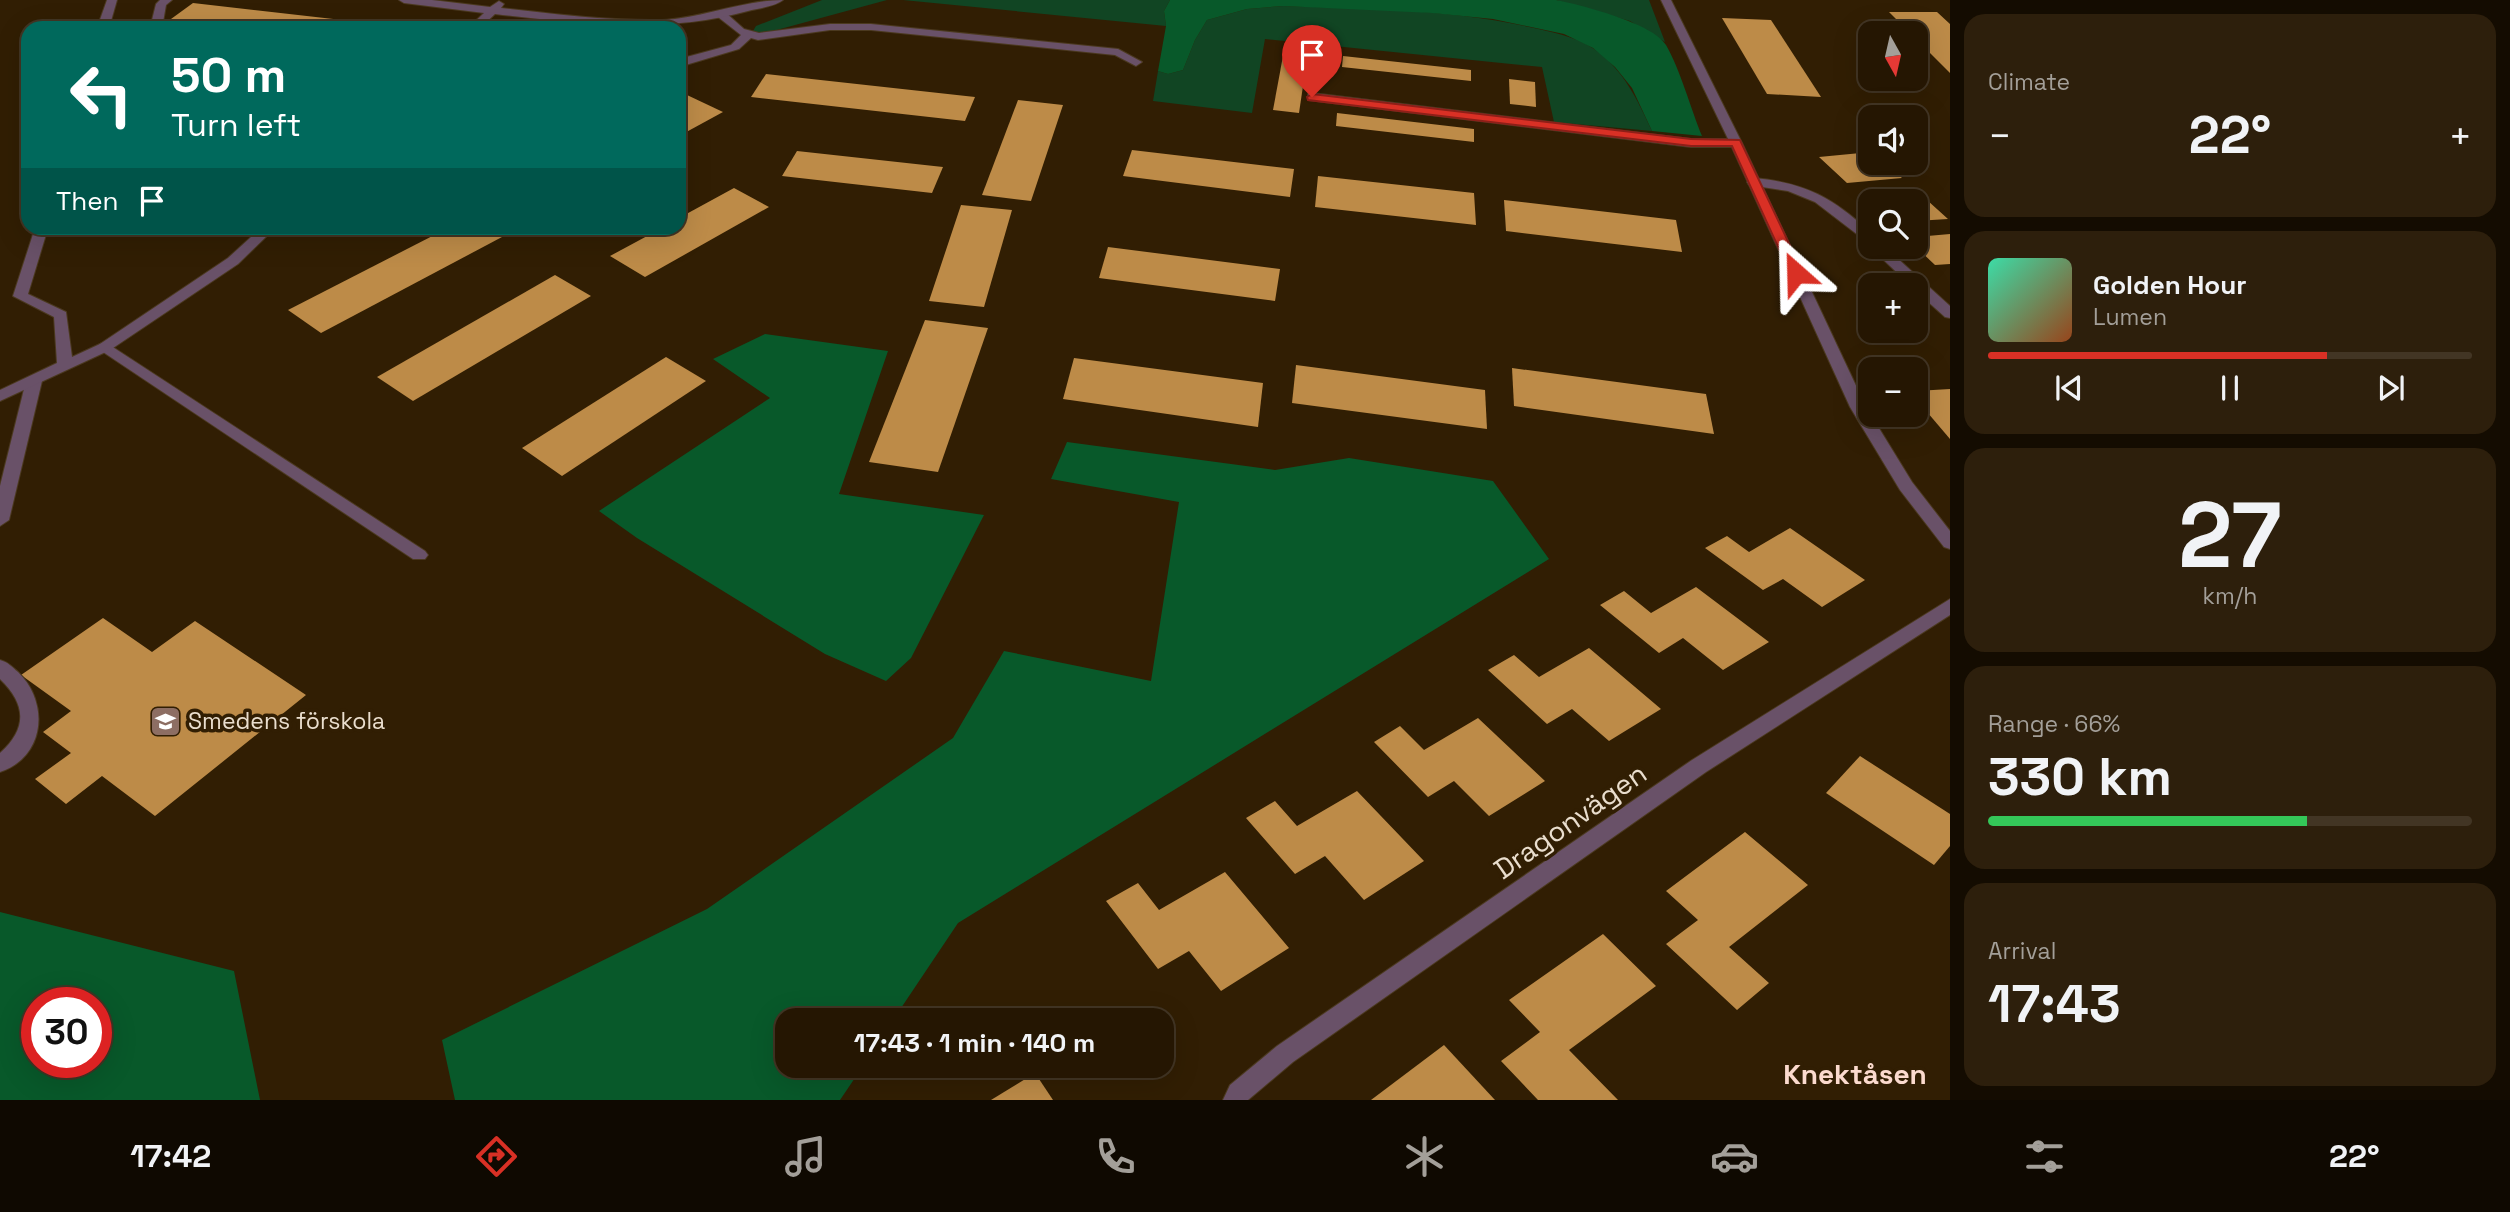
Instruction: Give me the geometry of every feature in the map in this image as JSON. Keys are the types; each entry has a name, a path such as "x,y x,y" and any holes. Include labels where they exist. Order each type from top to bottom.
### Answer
{"street":[{"path":"105,21 112,0"},
{"path":"157,21 161,4 167,0"},
{"path":"404,0 594,21"},
{"path":"481,21 503,0"},
{"path":"678,21 722,15 778,0"},
{"path":"1666,0 1755,183 1858,407 1906,486 1950,543"},
{"path":"722,15 748,35 775,36 830,27 871,27 1118,52 1136,62"},
{"path":"686,61 735,47 748,35"},
{"path":"1312,97 1488,116 1691,143 1736,143"},
{"path":"1755,183 1772,183 1810,192 1834,207 1858,229"},
{"path":"39,235 20,296 61,315 65,366"},
{"path":"0,396 105,347 233,261 261,235"},
{"path":"1890,259 1950,314"},
{"path":"105,347 419,555"},
{"path":"0,520 34,381"},
{"name":"Dragonvägen","path":"1235,1100 1238,1093 1285,1054 1688,774 1950,606"},
{"path":"0,667 26,695 30,711 28,737 16,753 0,764"}],"green space":[{"path":"822,0 887,0 762,34 753,31 756,26"},
{"path":"903,0 1170,0 1164,11 1166,26"},
{"path":"1170,0 1556,0 1582,6 1632,22 1659,37 1676,66 1702,136 1652,131 1632,88 1615,67 1593,48 1564,34 1493,19 1432,13 1283,6 1247,9 1207,20 1195,40 1183,70 1168,74 1158,71 1166,26 1164,11"},
{"path":"1556,0 1649,0 1665,42 1630,21"},
{"path":"1283,6 1406,11 1468,17 1529,27 1571,38 1594,49 1614,66 1635,97 1652,131 1554,122 1542,67 1265,39 1252,113 1153,101 1158,71 1168,74 1183,70 1195,40 1207,20 1247,9"},
{"path":"765,334 888,351 839,494 984,515 911,658 886,681 825,654 637,538 599,511 770,398 713,359"},
{"path":"1067,442 1275,470 1349,458 1493,481 1549,559 958,923 901,1008 775,1008 775,1078 855,1078 840,1100 455,1100 442,1040 707,909 953,738 1004,651 1151,681 1179,502 1051,479"},
{"path":"0,912 234,971 260,1100 0,1100"}],"building":[{"path":"193,3 351,21 168,21"},
{"path":"1889,12 1937,12 1950,24 1950,73 1928,51 1928,21 1898,21"},
{"path":"1722,18 1771,20 1821,97 1767,94"},
{"path":"1283,56 1307,59 1299,113 1273,110"},
{"path":"1343,56 1471,70 1471,81 1342,67"},
{"path":"766,74 975,97 965,121 751,97"},
{"path":"1509,79 1535,82 1536,107 1510,104"},
{"path":"687,95 723,112 686,132"},
{"path":"1018,100 1063,105 1031,201 982,195"},
{"path":"1337,113 1474,129 1474,142 1336,126"},
{"path":"1132,150 1294,169 1290,197 1123,176"},
{"path":"797,151 943,167 932,193 782,176"},
{"path":"1858,153 1858,175 1899,175 1902,178 1847,183 1819,157"},
{"path":"1318,176 1474,193 1476,225 1315,207"},
{"path":"734,188 769,207 645,277 610,256 649,235 686,235 686,214"},
{"path":"1504,200 1676,220 1682,252 1506,231"},
{"path":"1928,201 1948,219 1928,220"},
{"path":"961,205 1012,210 984,307 929,301"},
{"path":"1950,234 1950,264 1935,265 1928,258 1928,236"},
{"path":"434,235 502,237 321,333 288,310"},
{"path":"1108,247 1280,269 1275,301 1099,278"},
{"path":"555,275 591,296 413,401 377,377"},
{"path":"925,320 988,328 938,472 869,462"},
{"path":"666,357 706,381 562,476 522,448"},
{"path":"1074,358 1263,383 1258,427 1063,399"},
{"path":"1296,365 1485,390 1487,429 1292,403"},
{"path":"1512,368 1706,394 1714,434 1514,406"},
{"path":"1950,389 1950,439 1928,413 1928,390"},
{"path":"1790,528 1865,580 1822,607 1783,579 1763,590 1705,548 1727,536 1749,552"},
{"path":"1696,587 1769,642 1723,670 1683,638 1659,653 1600,605 1624,591 1651,613"},
{"name":"Smedens förskola","path":"103,618 152,652 195,621 306,695 155,816 102,776 66,804 35,779 71,753 43,732 71,711 21,675"},
{"path":"1589,648 1661,709 1609,741 1572,709 1547,724 1488,670 1514,655 1539,677"},
{"path":"1478,718 1545,781 1489,816 1454,781 1428,797 1374,742 1400,726 1424,750"},
{"path":"1860,756 1950,814 1950,846 1934,865 1826,793"},
{"path":"1357,791 1424,861 1364,900 1325,856 1295,874 1246,818 1275,801 1297,826"},
{"path":"1745,832 1808,885 1729,947 1769,983 1737,1010 1666,944 1698,920 1666,891"},
{"path":"1225,872 1289,948 1221,991 1189,951 1158,969 1106,901 1138,883 1159,910"},
{"path":"1603,934 1656,986 1569,1050 1618,1100 1538,1100 1501,1061 1540,1032 1509,1000"},
{"path":"1444,1045 1495,1100 1371,1100"},
{"path":"1027,1078 1038,1078 1053,1100 991,1100"}],"place":[{"name":"Smedens förskola","path":"165,721"}],"district":[{"name":"Knektåsen","path":"1855,1074"}],"route":[{"path":"1312,97 1488,116 1691,143 1736,143 1796,273"}]}
